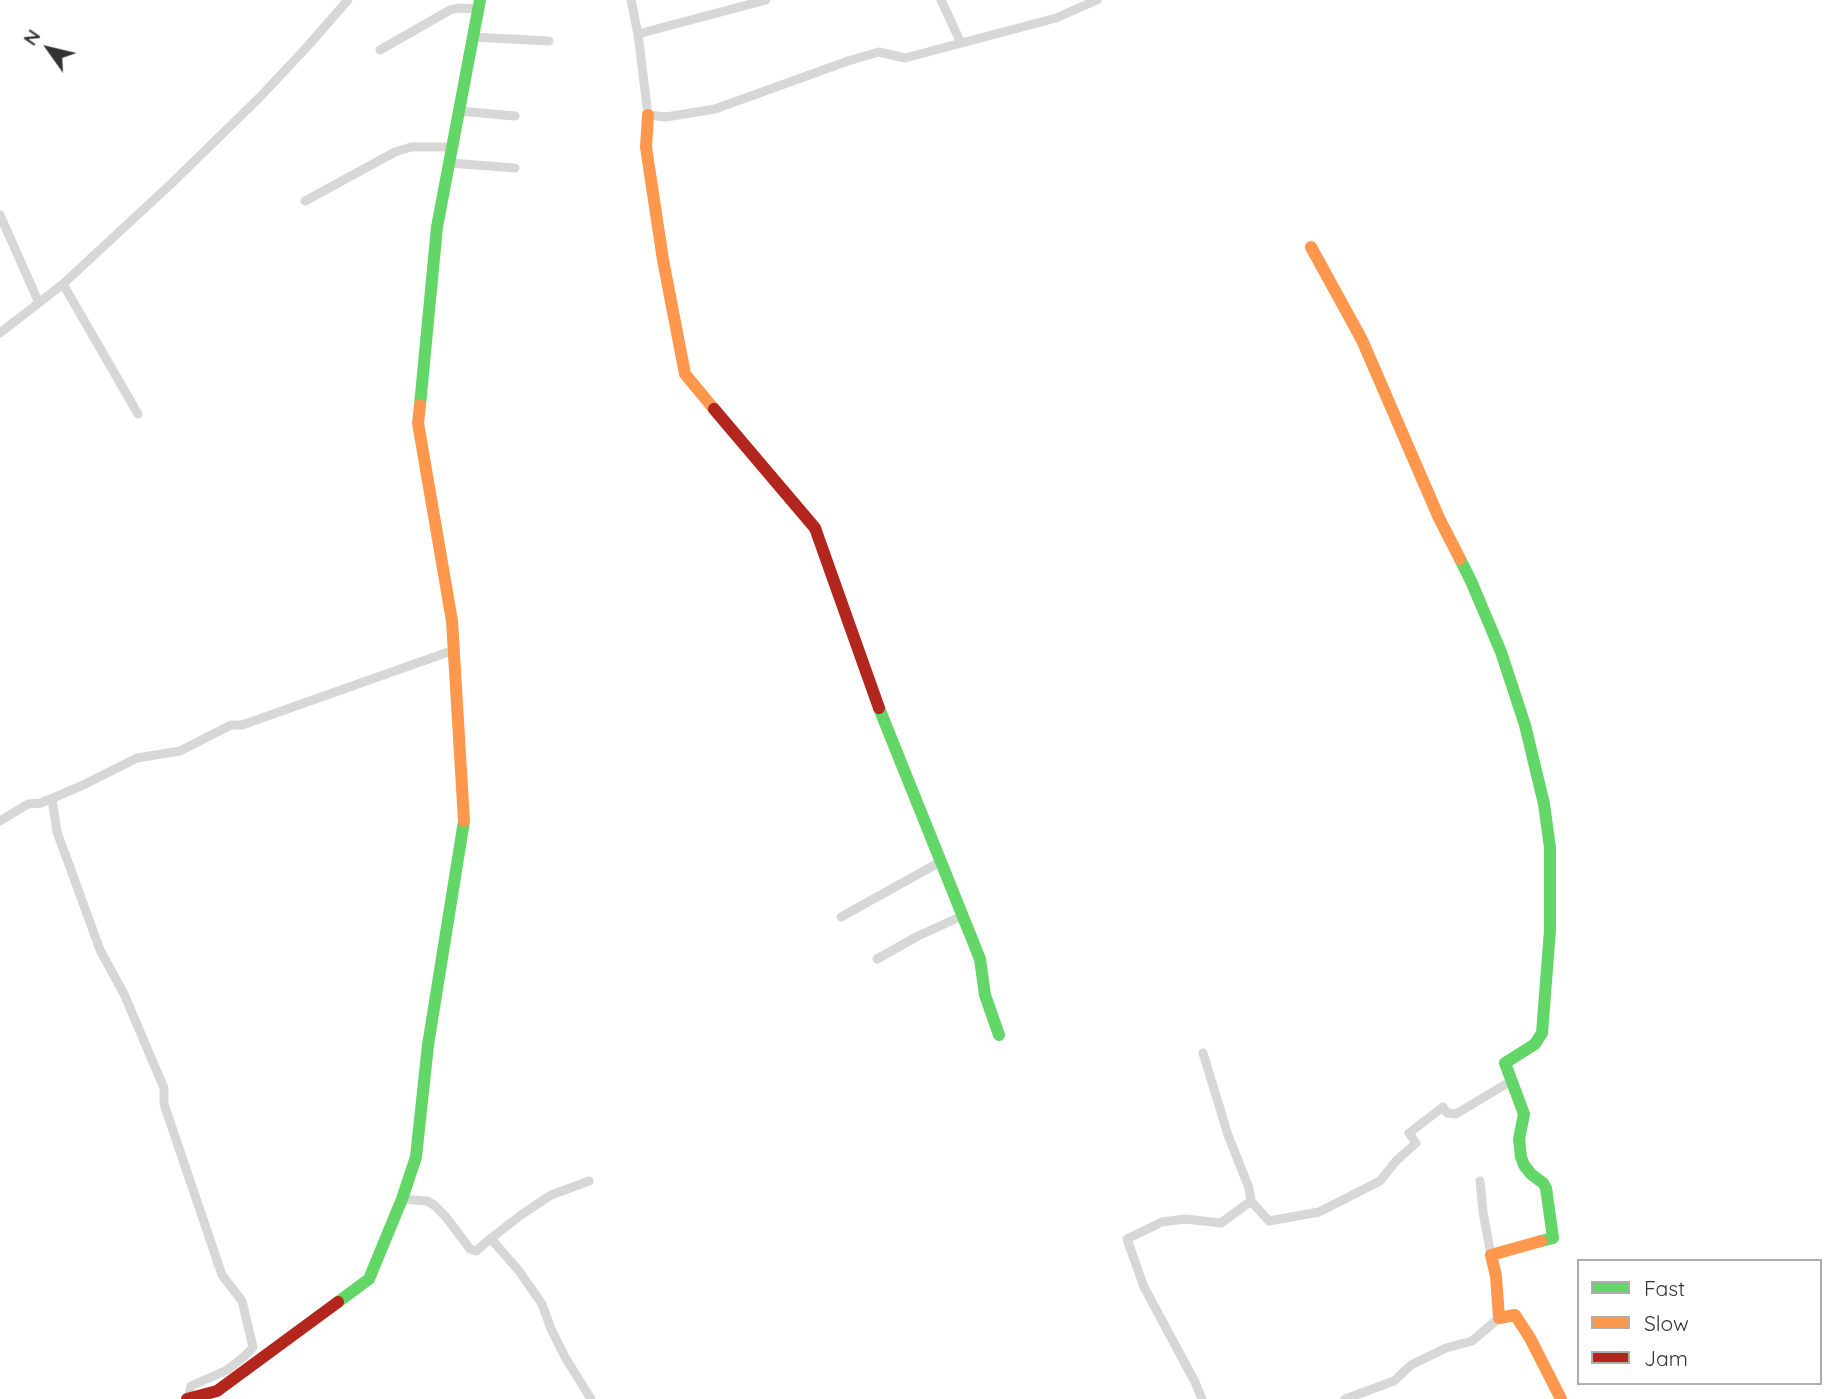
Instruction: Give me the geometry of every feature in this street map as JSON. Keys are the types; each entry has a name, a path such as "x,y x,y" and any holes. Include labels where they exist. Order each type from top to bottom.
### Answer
{"street":[{"path":"0,333 63,284 173,182 306,48 348,0"},
{"path":"631,0 648,115 646,146 663,260 685,374 815,528 883,720 980,958 985,995 999,1035"},
{"path":"638,34 766,0"},
{"path":"941,0 961,43"},
{"path":"648,115 666,117 715,109 879,52 905,58 1056,18 1097,0"},
{"path":"52,799 57,832 79,893 100,950 124,994 164,1088 164,1104 222,1275 242,1301 253,1347 227,1370 191,1387 188,1399 217,1391 369,1279 416,1157 428,1045 464,824 452,621 418,423 437,227 480,5 450,10 380,50"},
{"path":"473,37 549,41"},
{"path":"459,111 515,116"},
{"path":"305,201 395,152 411,147 453,148"},
{"path":"450,163 515,168"},
{"path":"0,215 39,303"},
{"path":"1311,247 1362,340 1439,518 1471,582 1501,652 1525,726 1544,804 1550,848 1550,918 1542,1033 1535,1044 1505,1063 1524,1114 1519,1139 1521,1157 1531,1174 1546,1188 1553,1238 1491,1255"},
{"path":"63,284 138,414"},
{"path":"0,821 28,804 52,799 137,758 180,751 231,725 242,725 454,650"},
{"path":"841,917 940,862"},
{"path":"877,959 962,916"},
{"path":"1203,1053 1228,1135 1249,1188 1251,1201 1269,1221 1320,1212 1380,1181 1396,1161 1416,1143 1409,1133 1443,1107 1447,1113 1456,1114 1511,1081"},
{"path":"402,1199 428,1201 434,1205 470,1249 476,1251 551,1195 589,1181"},
{"path":"1480,1181 1483,1212 1496,1276 1499,1318"},
{"path":"1202,1399 1144,1287 1127,1240 1162,1222 1185,1219 1221,1223 1251,1201"},
{"path":"490,1239 519,1271 542,1304 565,1357 591,1399"},
{"path":"1345,1399 1394,1381 1411,1365 1446,1348 1472,1341 1499,1318 1515,1315 1530,1338 1561,1399"}],"traffic: fast":[{"path":"420,405 437,227 480,0"},
{"path":"1460,559 1501,652 1525,725 1544,804 1550,848 1550,930 1542,1033 1535,1044 1505,1063 1524,1114 1519,1139 1521,1157 1531,1174 1546,1188 1553,1238 1541,1241"},
{"path":"879,708 980,959 985,995 999,1035"},
{"path":"338,1302 369,1279 416,1157 428,1045 464,821"}],"traffic: slow":[{"path":"648,115 646,147 663,260 685,374 714,409"},
{"path":"1311,247 1362,340 1439,518 1460,559"},
{"path":"420,405 418,423 452,621 464,821"},
{"path":"1541,1241 1491,1255 1496,1276 1499,1318 1515,1315 1530,1338 1561,1399"}],"traffic: jam":[{"path":"714,409 815,528 879,708"},
{"path":"187,1399 217,1391 338,1302"}]}
